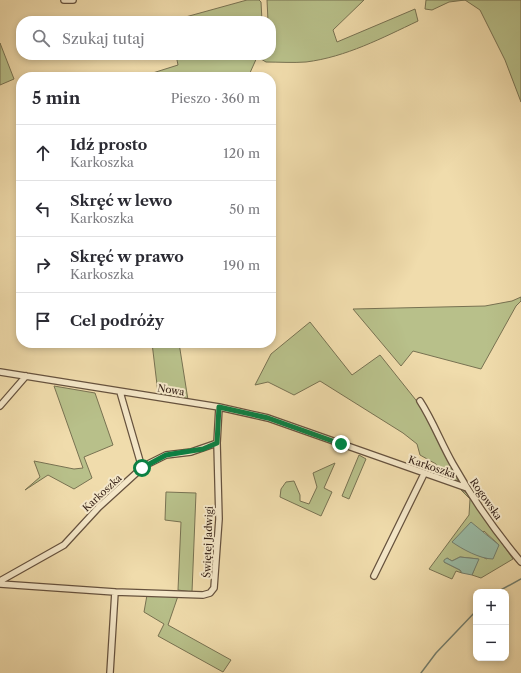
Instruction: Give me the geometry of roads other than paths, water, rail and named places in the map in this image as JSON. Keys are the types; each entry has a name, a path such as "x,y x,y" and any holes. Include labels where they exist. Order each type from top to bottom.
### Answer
{"street":[{"path":"64,0 73,0"},
{"name":"Nowa","path":"0,372 219,407"},
{"path":"0,406 26,376"},
{"path":"120,392 142,468"},
{"name":"Rogowska","path":"420,401 431,418 452,463 467,488 521,562"},
{"path":"217,443 219,407"},
{"name":"Karkoszka","path":"219,407 268,418 467,488"},
{"name":"Karkoszka","path":"0,582 64,545 99,507 142,468 166,455 203,449 217,443"},
{"name":"Świętej Jadwigi","path":"0,582 115,592 203,595 210,593 214,588 219,518 217,443"},
{"path":"374,576 424,474"},
{"path":"110,673 115,592"}],"waterway":[{"path":"503,589 521,579"},
{"path":"421,673 436,653 473,614"}]}
